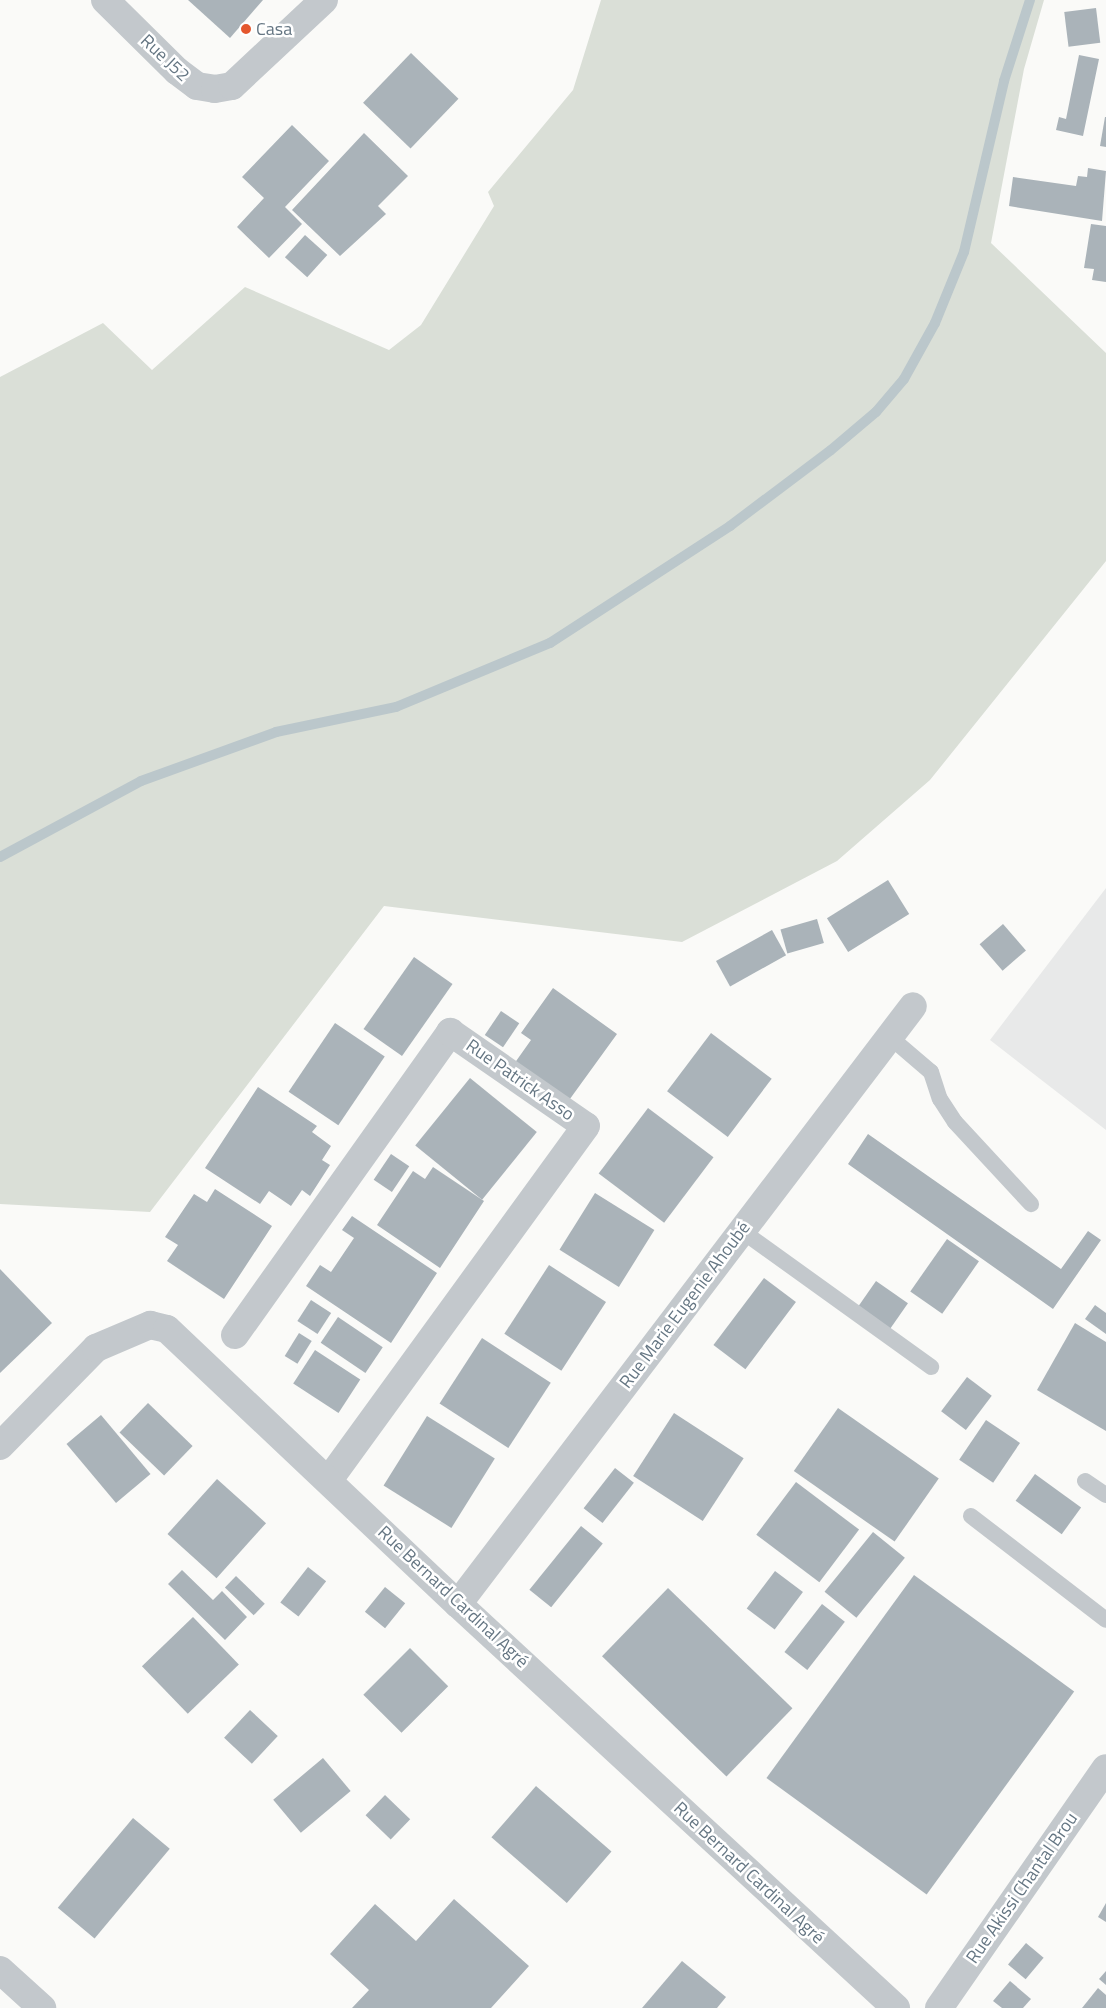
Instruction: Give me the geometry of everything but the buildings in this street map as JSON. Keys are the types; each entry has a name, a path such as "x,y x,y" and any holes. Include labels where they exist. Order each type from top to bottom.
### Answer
{"street":[{"name":"Rue J52","path":"105,0 177,71 197,86 216,89 232,86 324,0"},
{"name":"Rue Marie Eugenie Ahoubé","path":"458,1604 913,1006"},
{"name":"Rue Patrick Asso","path":"236,1334 450,1032 586,1126 330,1480"},
{"name":"Rue Bernard Cardinal Agré","path":"0,1446 96,1348 150,1325 167,1328 330,1480 458,1604 896,2008"},
{"name":"Rue Akissi Chantal Brou","path":"939,2008 1106,1768"},
{"path":"0,1970 42,2008"}],"lane":[{"path":"890,1036 931,1072 940,1099 955,1122 1031,1204"},
{"path":"742,1231 931,1367"},
{"path":"1085,1481 1106,1495"},
{"path":"971,1516 1106,1620"}],"shaded area":[{"path":"601,0 1044,0 1024,69 991,243 1106,353 1106,561 930,780 837,861 682,942 384,906 150,1212 0,1204 0,377 103,323 152,370 245,287 389,350 421,325 494,206 488,192 573,90"},
{"path":"1106,888 1106,1130 990,1040"}],"waterway":[{"path":"0,857 141,781 276,732 396,707 550,643 730,526 831,450 876,412 904,379 935,323 964,252 1004,81 1030,0"}],"place":[{"name":"Casa","path":"246,29"}]}
